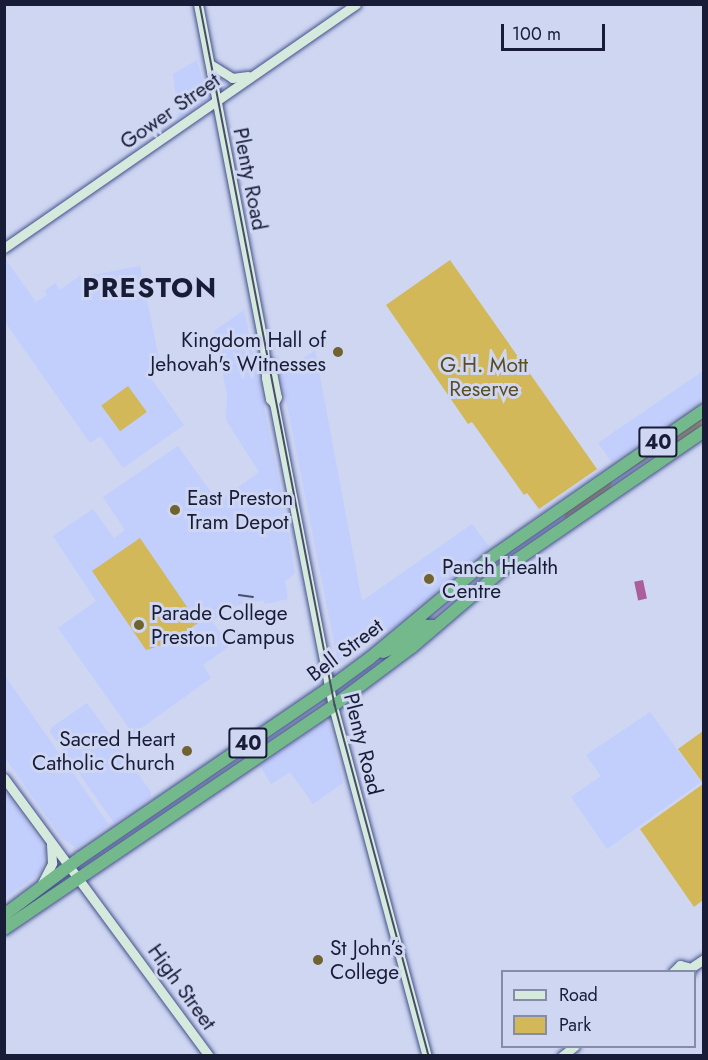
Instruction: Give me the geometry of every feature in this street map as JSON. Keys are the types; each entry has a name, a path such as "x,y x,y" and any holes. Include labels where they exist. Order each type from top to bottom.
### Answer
{"highway":[{"name":"Bell Street","path":"4,915 69,866 330,687 376,653 489,559 704,411"},
{"name":"Bell Street","path":"4,928 333,706 502,570 704,431"},
{"path":"376,653 390,650 432,628 436,603"}],"main road":[{"name":"Plenty Road","path":"198,4 267,361 264,366 270,399 274,403 333,706 427,1056"},
{"name":"Gower Street","path":"4,248 356,4"},
{"path":"210,64 232,78 255,74"},
{"name":"High Street","path":"4,769 29,804 40,826"},
{"name":"High Street","path":"4,778 77,879 124,941 132,948 209,1056"},
{"path":"39,889 52,863 51,842"},
{"name":"High Street","path":"124,941 128,951 203,1056"},
{"path":"675,970 680,965 690,970 704,959"}],"shaded area":[{"path":"197,60 207,99 179,118 173,74"},
{"path":"6,260 36,302 47,295 44,291 55,283 60,290 81,275 82,277 140,266 161,369 150,377 184,425 123,468 100,436 90,443 5,322"},
{"path":"244,310 283,500 295,574 285,581 288,599 265,604 263,600 223,609 225,612 212,621 230,646 203,665 211,678 133,734 58,628 96,601 53,536 93,509 114,538 125,530 103,497 178,446 218,502 259,472 226,420 227,394 214,331"},
{"path":"315,350 362,601 472,524 489,546 394,627 338,662 281,374"},
{"path":"703,371 703,399 612,462 598,443"},
{"path":"643,580 647,599 638,600 634,582"},
{"path":"5,676 109,825 76,848 62,838 5,758"},
{"path":"87,703 151,792 150,798 114,823 50,732 51,728"},
{"path":"650,712 701,782 607,849 571,797 601,776 586,755"},
{"path":"324,722 329,724 343,783 313,804 290,772 271,784 260,766"},
{"path":"4,789 46,850 41,872 5,898"}],"green space":[{"name":"G.H. Mott Reserve","path":"450,260 597,469 539,509 527,493 524,495 472,422 468,424 386,305"},
{"path":"128,386 147,412 120,431 101,405"},
{"path":"703,416 703,425 669,449 652,456 622,475"},
{"path":"612,482 610,489 564,519 565,513"},
{"path":"140,538 198,623 169,643 146,650 92,571"},
{"path":"703,731 704,781 702,782 678,749"},
{"path":"703,784 703,900 694,907 640,829"}],"tram line":[{"path":"200,4 335,705 429,1056"},
{"path":"239,595 253,597"}],"place":[{"name":"Kingdom Hall of Jehovah's Witnesses","path":"338,352"},
{"name":"East Preston Tram Depot","path":"175,510"},
{"name":"Panch Health Centre","path":"429,579"},
{"name":"Parade College Preston Campus","path":"139,625"},
{"name":"Sacred Heart Catholic Church","path":"187,751"},
{"name":"St John’s College","path":"318,960"}],"district":[{"name":"PRESTON","path":"150,288"}]}
